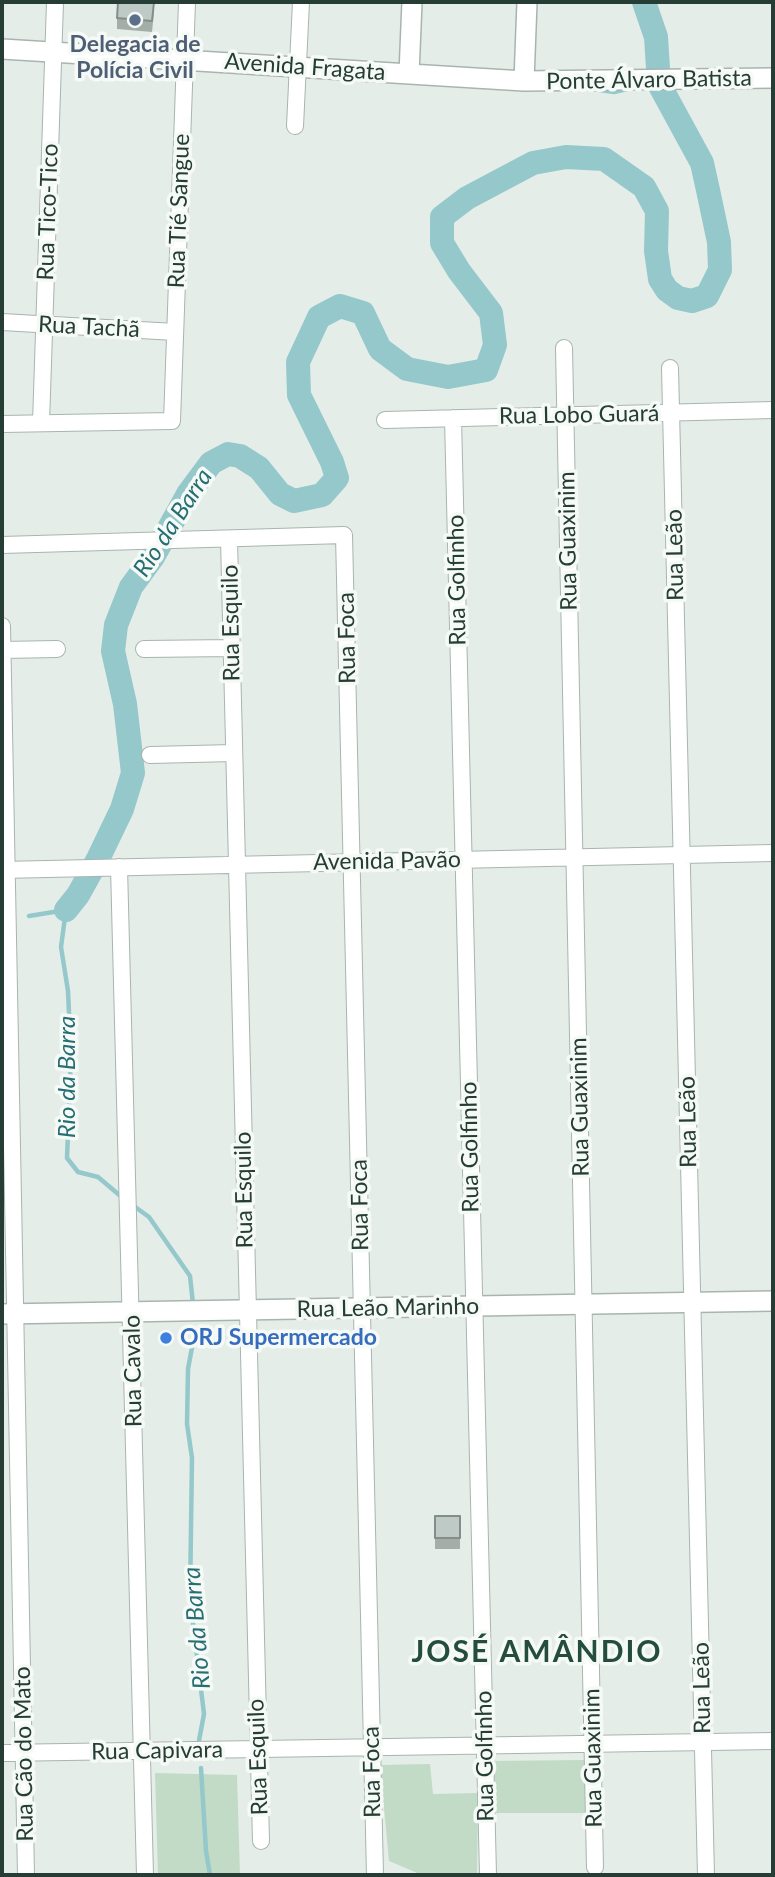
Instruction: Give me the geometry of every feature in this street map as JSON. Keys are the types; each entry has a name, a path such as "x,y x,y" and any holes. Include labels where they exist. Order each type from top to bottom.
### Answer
{"street":[{"name":"Rua Tico-Tico","path":"41,423 55,2"},
{"name":"Rua Tié Sangue","path":"41,423 172,421 187,2"},
{"path":"295,126 301,2"},
{"path":"409,74 412,2"},
{"path":"524,81 527,2"},
{"name":"Avenida Fragata","path":"2,48 524,81"},
{"name":"Ponte Álvaro Batista","path":"524,81 773,79"},
{"name":"Rua Tachã","path":"2,322 176,332"},
{"name":"Rua Guaxinim","path":"564,348 595,1867"},
{"name":"Rua Leão","path":"670,368 706,1875"},
{"name":"Rua Lobo Guará","path":"385,420 773,410"},
{"name":"Rua Golfinho","path":"453,418 488,1875"},
{"path":"2,424 41,423"},
{"name":"Rua Foca","path":"229,539 344,535 375,1875"},
{"path":"2,545 229,539"},
{"name":"Rua Esquilo","path":"229,539 261,1841"},
{"name":"Rua Cão do Mato","path":"2,626 8,1314 26,1875"},
{"path":"144,649 232,648"},
{"path":"2,650 57,649"},
{"path":"150,755 234,753"},
{"name":"Avenida Pavão","path":"4,870 773,853"},
{"name":"Rua Cavalo","path":"119,867 145,1875"},
{"name":"Rua Leão Marinho","path":"8,1314 773,1301"},
{"name":"Rua Capivara","path":"2,1753 773,1741"}],"green space":[{"path":"585,1760 585,1813 494,1813 492,1761"},
{"path":"430,1764 433,1794 478,1793 477,1875 422,1875 389,1861 380,1765"},
{"path":"155,1773 237,1775 240,1875 158,1875"}],"building":[{"path":"118,2 154,2 152,21 117,18"},
{"path":"435,1516 460,1516 460,1538 435,1538"}],"waterway":[{"name":"Rio da Barra","path":"66,910 78,895 98,859 122,809 133,773 125,704 113,651 116,625 131,587 153,557 188,494 211,463 228,454 240,456 259,468 280,494 294,501 322,495 337,478 332,462 299,395 298,362 319,317 340,306 363,313 380,349 407,369 448,377 486,370 495,345 491,313 459,271 442,243 442,217 467,198 533,163 566,157 604,159 644,187 657,211 656,251 660,279 667,290 678,298 692,301 707,296 720,270 719,242 708,190 702,163 659,84 656,37 644,2"},
{"path":"593,89 614,92 632,88"},
{"name":"Rio da Barra","path":"29,916 66,910 61,947 68,991 71,1056 67,1158 78,1172 98,1177 124,1199"},
{"name":"Rio da Barra","path":"131,1204 149,1217 190,1276 193,1304"},
{"name":"Rio da Barra","path":"193,1342 188,1369 187,1424 192,1458 190,1598 204,1714 198,1746"},
{"name":"Rio da Barra","path":"201,1768 210,1875"}],"place":[{"name":"Delegacia de Polícia Civil","path":"135,20"},
{"name":"ORJ Supermercado","path":"166,1338"}],"district":[{"name":"JOSÉ AMÂNDIO","path":"537,1652"}]}
